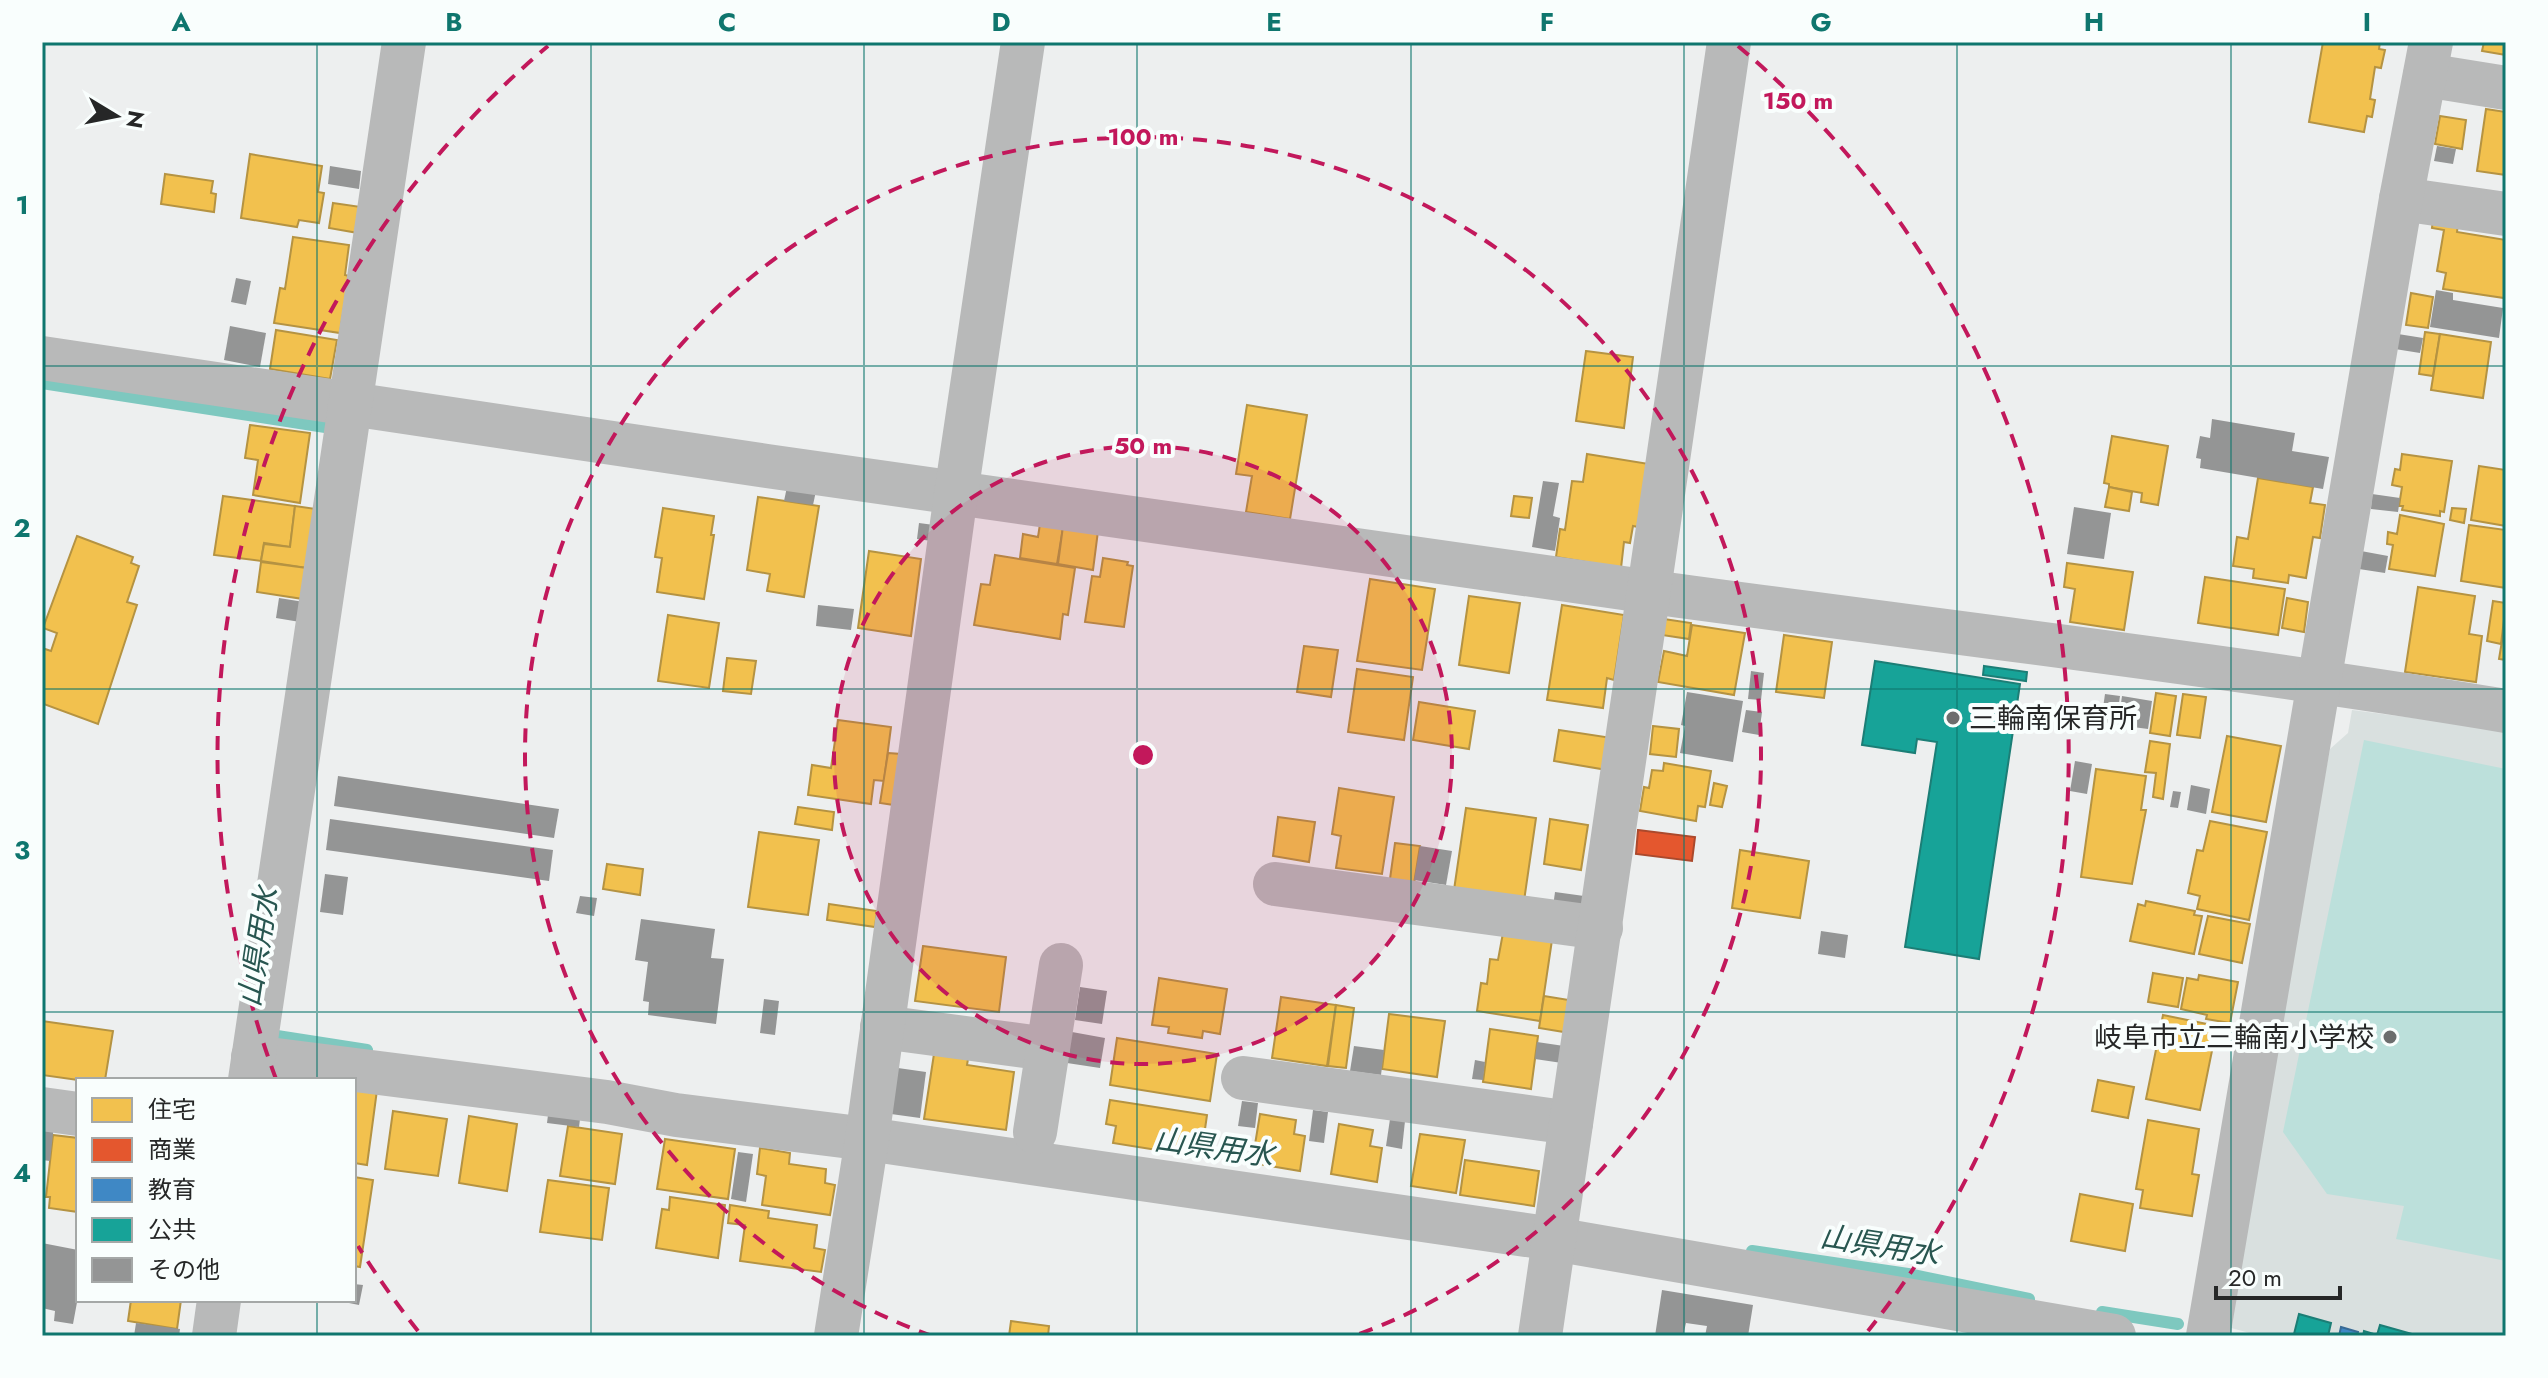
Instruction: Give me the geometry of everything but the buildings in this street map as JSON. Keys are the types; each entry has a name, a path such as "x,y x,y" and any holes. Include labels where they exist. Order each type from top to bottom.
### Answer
{"street":[{"path":"339,1078 252,1068 404,42"},
{"path":"836,1336 867,1139 956,494 1023,42"},
{"path":"1540,1336 1729,42"},
{"path":"2208,1336 2401,199 2428,58 2506,88"},
{"path":"2401,199 2506,214"},
{"path":"42,358 956,494 1650,592 2320,681 2506,711"},
{"path":"1275,884 1601,928"},
{"path":"1035,1132 1061,965"},
{"path":"882,1027 1048,1049"},
{"path":"1243,1078 1571,1123"},
{"path":"356,1080 867,1139 1554,1239 2114,1336"},
{"path":"42,1109 76,1114"},
{"path":"214,1336 219,1302"}],"shaded area":[{"name":"岐阜市立三輪南小学校","path":"2352,710 2506,730 2506,1336 2261,1336 2220,1325 2330,749 2348,733"},
{"name":"岐阜市立三輪南小学校","path":"2364,740 2506,769 2506,1261 2396,1239 2404,1206 2327,1194 2283,1132"}],"waterway":[{"name":"山県用水","path":"42,383 338,429"},
{"name":"山県用水","path":"273,1025 271,1034 277,1036 367,1050"},
{"name":"山県用水","path":"1752,1251 1908,1274 2029,1299"},
{"name":"山県用水","path":"2102,1312 2178,1324"}],"place":[{"name":"三輪南保育所","path":"1953,718"},
{"name":"岐阜市立三輪南小学校","path":"2390,1037"}]}
